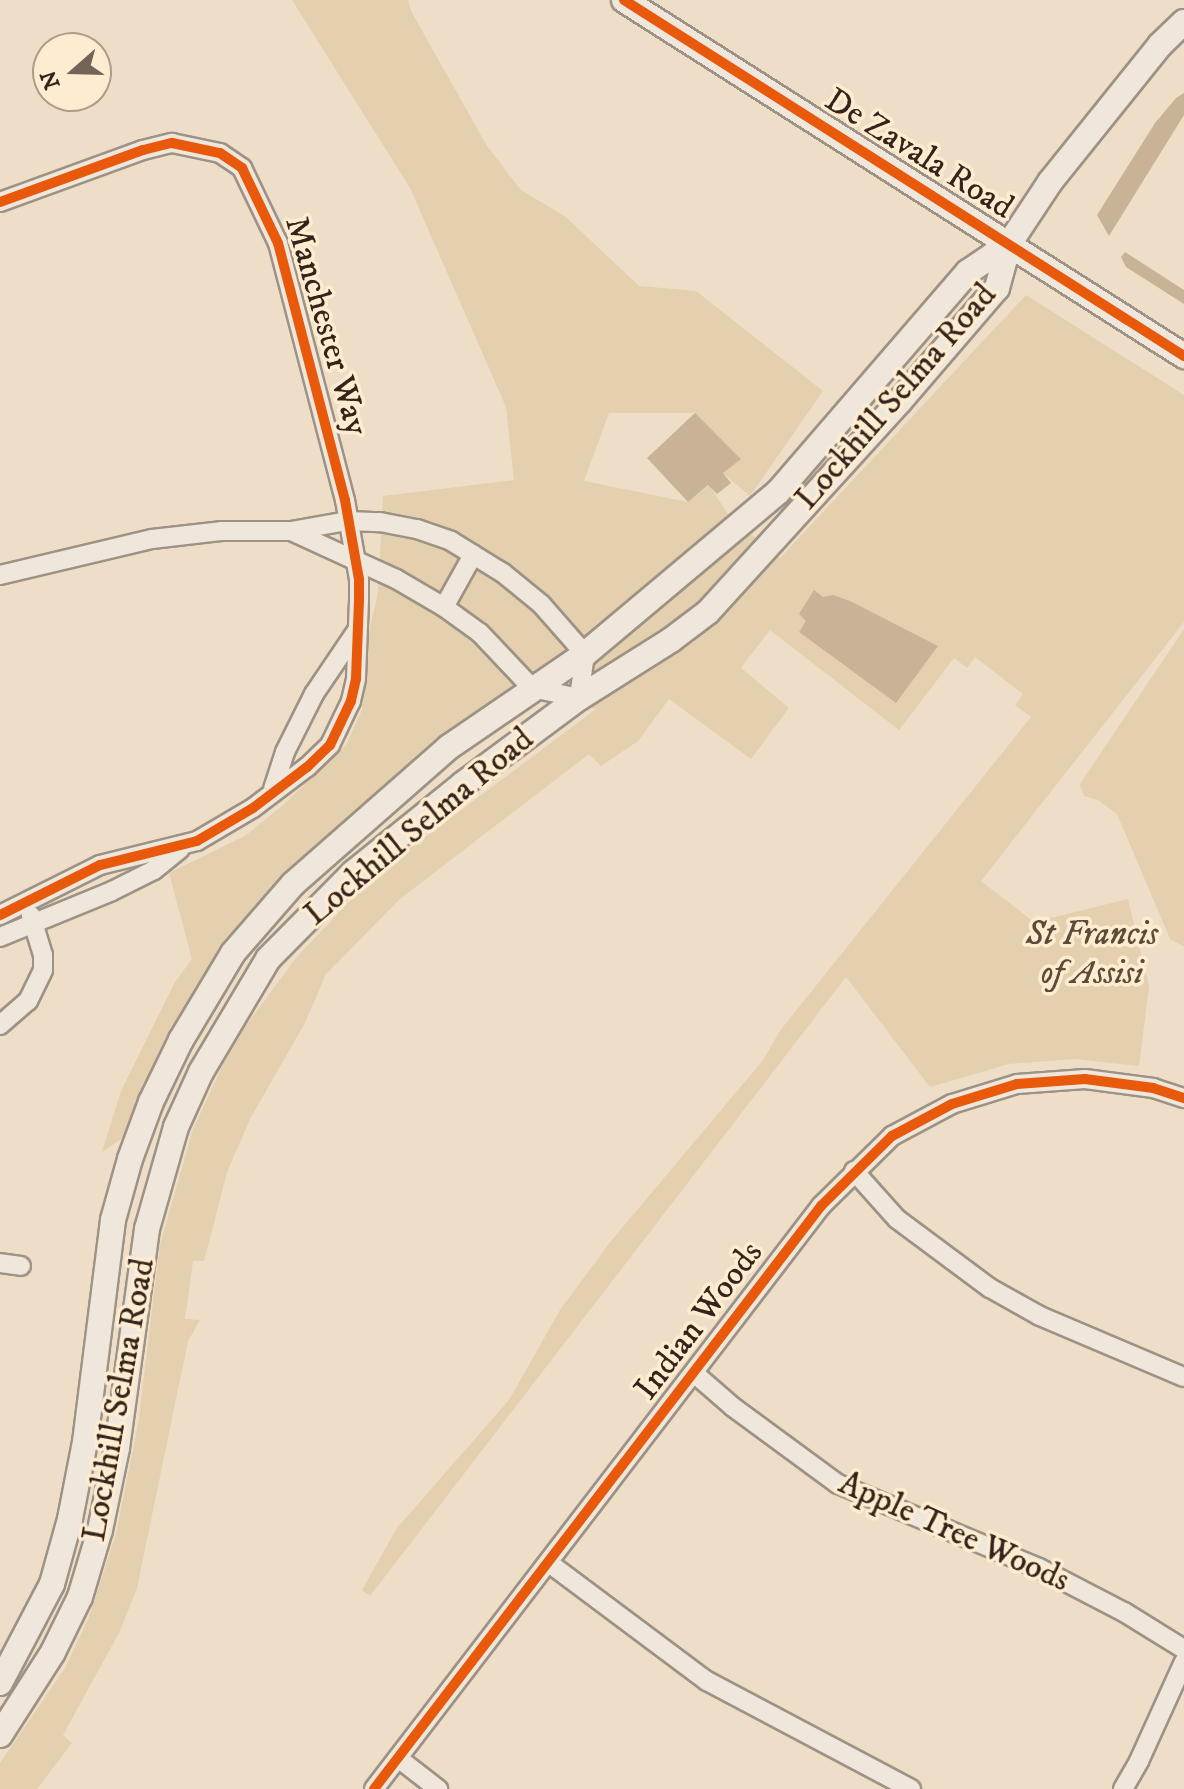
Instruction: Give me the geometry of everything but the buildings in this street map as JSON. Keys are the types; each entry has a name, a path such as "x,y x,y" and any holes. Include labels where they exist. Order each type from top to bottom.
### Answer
{"main road":[{"name":"De Zavala Road","path":"624,0 1184,356"},
{"name":"Lockhill Selma Road","path":"0,1735 53,1652 80,1597 100,1530 117,1448 147,1229 160,1175 194,1086 230,1019 268,959 354,872 473,775 579,698 671,640 708,612 900,401 997,288 1009,244 1050,182 1160,45 1184,22"},
{"name":"Lockhill Selma Road","path":"0,1683 52,1584 85,1442 113,1220 151,1102 202,1002 233,953 321,857 449,747 585,654 778,492 968,272 1009,244"}],"street":[{"name":"Manchester Way","path":"0,202 143,150 172,143 220,153 242,168 278,243 345,500 359,590 356,679 343,724 330,745 307,767 224,826 182,847"},
{"path":"0,575 152,539 221,531 291,531 347,521 380,522 417,529 451,541 541,604 585,654 579,698 532,688 480,633 444,607 396,579 291,531"},
{"path":"444,607 473,555"},
{"path":"273,789 285,752 314,694 356,632"},
{"path":"0,915 100,865 182,847"},
{"path":"0,937 154,870 182,847"},
{"path":"0,1025 17,1014 37,988 43,955 35,924 25,903"},
{"name":"Indian Woods","path":"374,1789 821,1206 892,1136 963,1100 1017,1084 1085,1079 1153,1088 1184,1098"},
{"path":"854,1171 897,1219 990,1288 1040,1316 1184,1377"},
{"path":"0,1263 21,1266"},
{"name":"Apple Tree Woods","path":"695,1374 733,1407 838,1484 1039,1568 1124,1612 1184,1649"},
{"path":"85,1442 117,1448"},
{"path":"549,1563 707,1681 911,1789"},
{"path":"1123,1789 1184,1662"},
{"path":"398,1758 438,1789"}],"green space":[{"name":"St Francis of Assisi","path":"292,0 408,0 411,11 487,146 521,190 566,217 639,286 696,291 823,391 750,496 723,473 740,458 694,413 609,413 584,481 688,502 709,485 729,516 780,558 1026,295 1184,395 1184,622 981,881 1034,922 1128,899 1149,986 1139,1066 1075,1059 1009,1064 930,1087 846,977 370,1596 362,1590 397,1528 509,1400 560,1310 611,1241 764,1059 779,1032 1031,717 1015,705 1023,694 975,657 967,668 954,658 899,730 770,630 741,668 789,708 751,759 669,699 638,741 601,766 589,754 400,899 326,974 305,1023 251,1117 227,1172 204,1261 193,1261 185,1319 200,1320 188,1341 137,1588 120,1631 63,1735 72,1743 37,1789 0,1789 0,1763 65,1668 89,1617 116,1534 138,1425 160,1245 193,1129 224,1063 244,1028 296,958 373,876 596,709 507,693 261,907 130,1133 102,1152 121,1091 175,982 192,959 169,873 245,836 283,805 346,745 362,710 367,641 378,593 383,496 514,480 506,407 410,188"},
{"path":"1184,629 1183,946 1170,939 1117,814 1098,800 1084,796 1080,784"}],"shaded area":[{"path":"1184,93 1184,115 1109,236 1097,215 1155,123"},
{"path":"1125,252 1184,290 1184,304 1126,267 1121,257"},
{"path":"695,413 741,459 723,473 731,483 717,494 708,485 688,502 647,458"},
{"path":"814,590 823,597 833,595 850,601 938,646 896,703 799,632 806,621 799,614"}],"cycle path":[{"path":"624,0 1184,356"},
{"path":"0,202 143,150 172,143 220,153 242,168 278,243 345,500 359,579 356,679 351,701 330,745 307,767 253,808 197,841 100,865 0,915"},
{"path":"374,1789 821,1206 892,1136 952,1104 1017,1084 1085,1079 1153,1088 1184,1098"}]}
